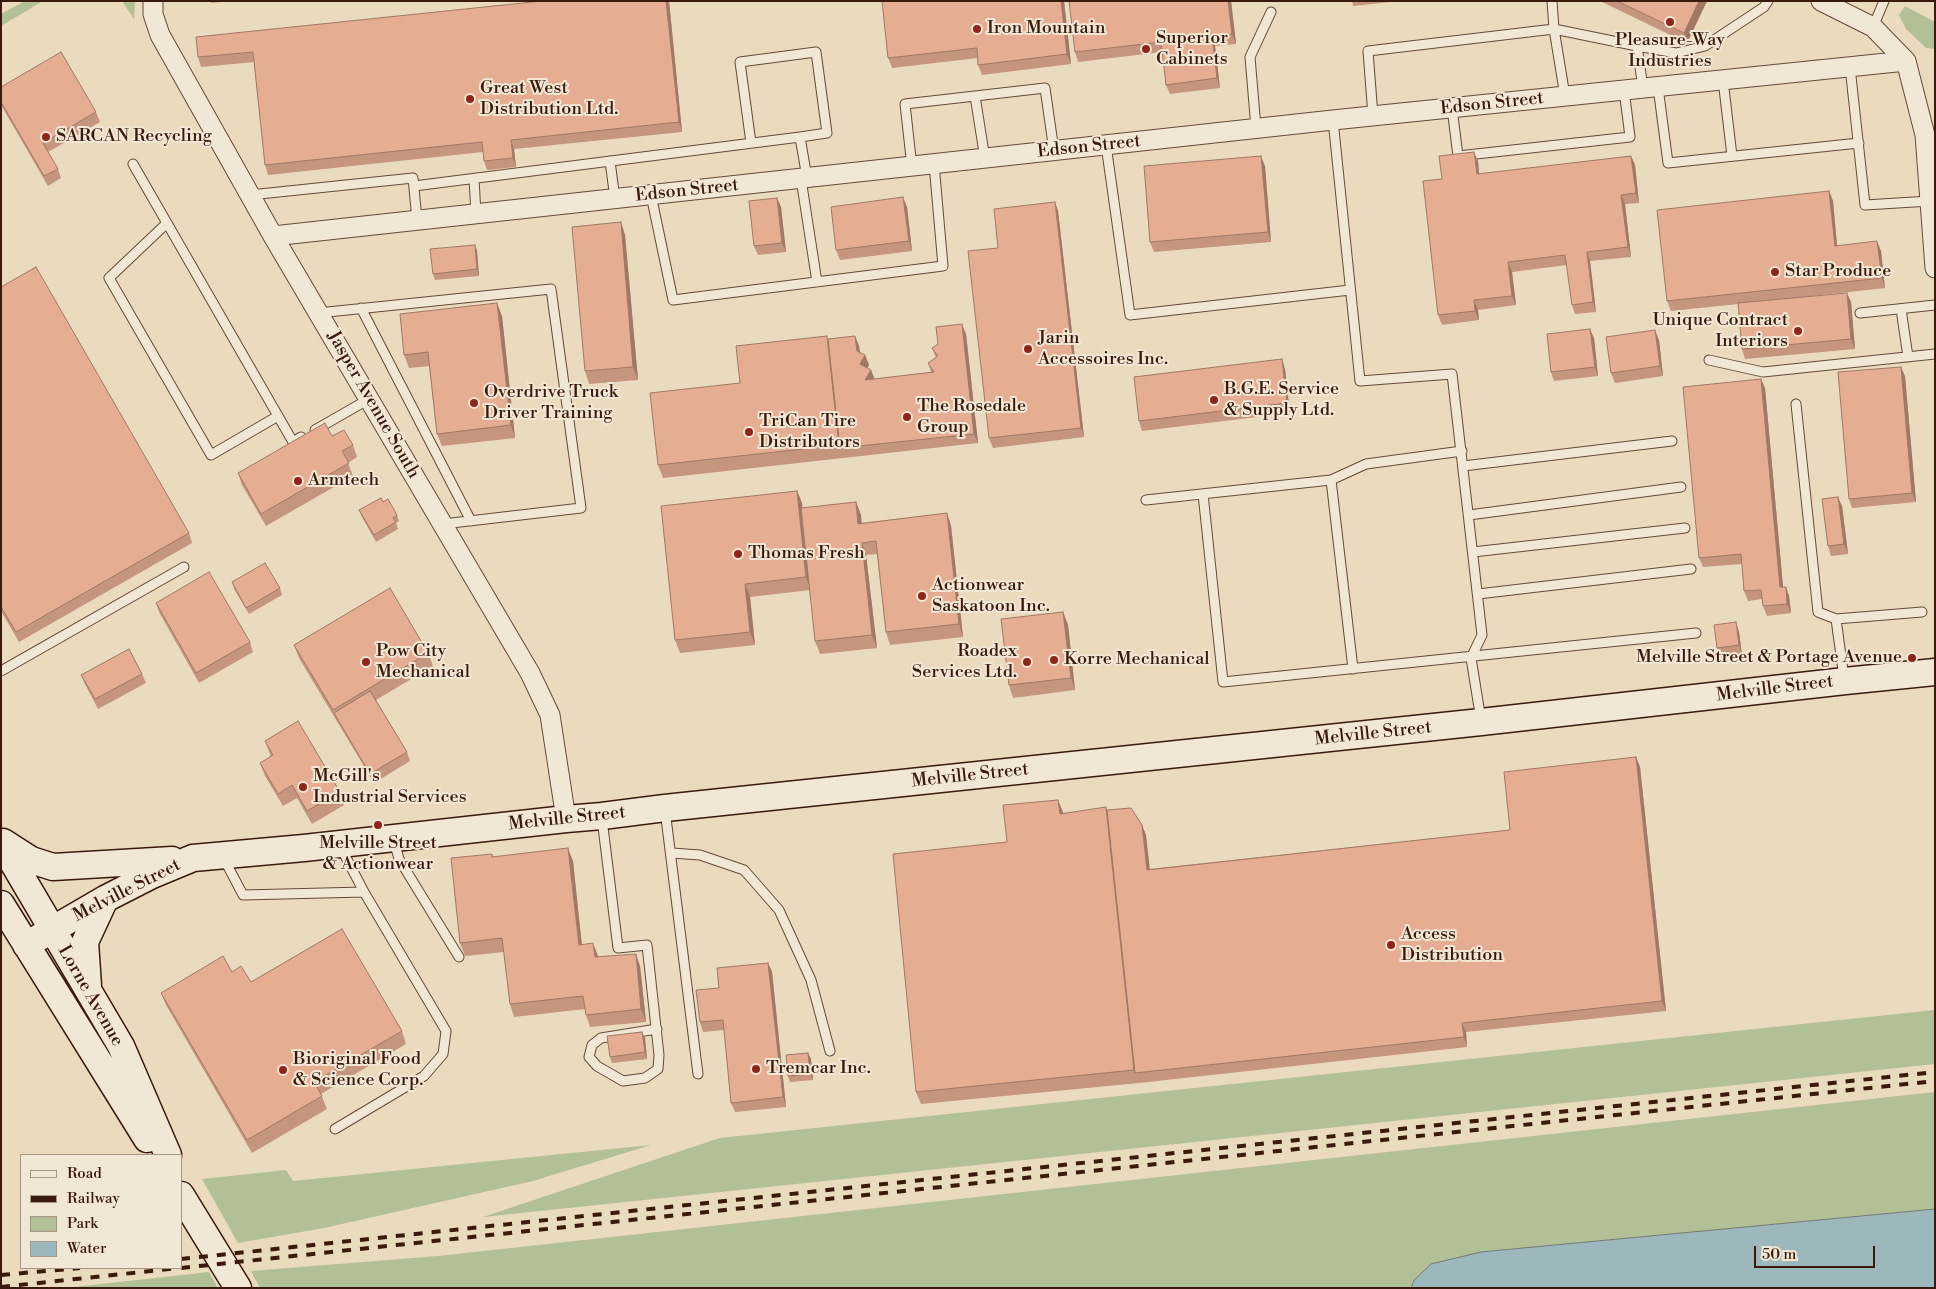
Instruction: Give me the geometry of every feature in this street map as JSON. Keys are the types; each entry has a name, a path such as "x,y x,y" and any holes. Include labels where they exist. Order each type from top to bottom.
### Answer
{"street":[{"name":"Jasper Avenue South","path":"153,1 153,14 160,36 273,236 530,673 550,715 566,819"},
{"path":"1821,1 1873,27 1906,61 1925,135 1935,268"},
{"name":"Edson Street","path":"273,236 1256,128 1906,61"},
{"name":"Melville Street","path":"26,945 105,899 152,875 193,858 304,848 1935,672"},
{"path":"1,842 31,860 53,867 193,858"},
{"name":"Lorne Avenue","path":"1,842 120,1046 168,1154"},
{"path":"88,991 85,942 105,899"},
{"name":"Lorne Avenue","path":"1,904 156,1154"},
{"path":"182,1187 196,1218"},
{"path":"182,1197 238,1288"}],"lane":[{"path":"1552,1 1554,29 1565,96"},
{"path":"1373,116 1368,51 1554,29 1676,53 1705,46 1764,7 1768,1"},
{"path":"1873,27 1884,1"},
{"path":"1256,128 1250,57 1271,12"},
{"path":"1637,46 1651,87 1668,163 1859,143"},
{"path":"414,186 827,134 816,52 740,62 751,143"},
{"path":"1850,67 1866,205 1930,201"},
{"path":"1723,80 1732,156"},
{"path":"912,167 906,104 1045,88 1054,151"},
{"path":"1452,108 1458,156 1630,137 1624,90"},
{"path":"976,96 985,159"},
{"path":"1333,120 1360,382 1452,374 1482,635 1471,658 1482,722"},
{"path":"800,137 816,282"},
{"path":"1106,145 1130,315 1350,290"},
{"path":"610,161 615,199"},
{"path":"133,164 293,442 369,400"},
{"path":"651,195 673,300 943,266 934,164"},
{"path":"250,195 413,178 417,220"},
{"path":"474,178 476,214"},
{"path":"168,223 109,278 211,455 278,416"},
{"path":"318,313 550,289 581,508 443,524"},
{"path":"1860,314 1935,306"},
{"path":"362,308 471,520"},
{"path":"1901,309 1908,357"},
{"path":"1709,360 1763,372 1935,354"},
{"path":"1796,404 1818,612 1836,619 1922,612"},
{"path":"1463,466 1672,441"},
{"path":"1146,500 1331,480 1366,464 1462,452"},
{"path":"1331,480 1353,668"},
{"path":"1469,515 1681,487"},
{"path":"1203,494 1223,682 1471,658 1696,633"},
{"path":"1473,552 1684,528"},
{"path":"1,671 184,567"},
{"path":"1478,594 1692,568"},
{"path":"1836,619 1845,681"},
{"path":"665,808 698,1074"},
{"path":"602,816 618,948 648,945 657,1029 658,1069 645,1078 622,1081 597,1066 589,1057 592,1045 601,1038 657,1029"},
{"path":"393,838 399,859 459,957"},
{"path":"335,1128 424,1076 443,1054 446,1031 364,892 339,844"},
{"path":"672,853 700,856 744,870 779,910 811,980 830,1051"},
{"path":"221,855 243,895 364,892"}],"green space":[{"path":"25,1 43,1 1,26 1,14"},
{"path":"122,1 135,1 134,19"},
{"path":"1905,6 1935,22 1935,49 1926,48 1906,29 1899,15"},
{"path":"1935,1010 1935,1064 483,1217 720,1138"},
{"path":"1935,1092 1935,1209 1481,1252 1414,1280 1411,1288 260,1288 251,1271 438,1256"},
{"path":"651,1145 533,1181 324,1228 238,1243 202,1179 286,1170 293,1181"},
{"path":"209,1272 218,1288 65,1288"}],"water":[{"path":"1935,1209 1935,1288 1411,1288 1414,1280 1431,1264 1481,1252"}],"building":[{"name":"Great West Distribution Ltd.","path":"542,1 666,1 679,122 511,140 513,158 484,161 482,142 265,165 253,52 198,57 196,37"},
{"name":"Iron Mountain","path":"882,1 1061,1 1067,54 978,65 977,48 888,58"},
{"name":"Superior Cabinets","path":"1069,1 1228,1 1232,34 1212,36 1217,78 1166,85 1161,42 1075,52"},
{"path":"1617,1 1699,1 1684,33"},
{"name":"SARCAN Recycling","path":"61,52 96,112 43,143 58,169 44,176 1,102 1,87"},
{"path":"1474,152 1477,174 1631,156 1636,193 1621,195 1628,247 1587,252 1593,302 1572,305 1565,255 1508,262 1512,296 1474,300 1475,311 1438,315 1423,181 1442,179 1439,156"},
{"path":"1261,156 1268,232 1150,242 1144,166"},
{"name":"Star Produce","path":"1829,191 1835,246 1877,241 1882,278 1667,301 1657,210"},
{"path":"903,197 909,241 836,250 831,207"},
{"path":"777,198 782,243 754,246 749,201"},
{"name":"Jarin Accessoires Inc.","path":"1055,202 1081,428 989,438 968,251 998,248 994,209"},
{"path":"621,222 633,367 585,371 572,227"},
{"path":"475,245 477,269 433,274 430,249"},
{"path":"36,267 189,533 16,632 1,607 1,287"},
{"name":"Unique Contract Interiors","path":"1847,293 1851,339 1742,349 1738,303"},
{"name":"Overdrive Truck Driver Training","path":"497,303 511,425 437,434 428,352 404,355 400,314"},
{"name":"The Rosedale Group","path":"962,324 974,434 840,448 828,339 855,336 857,351 865,355 860,364 871,370 865,380 934,372 928,363 938,356 932,348 938,344 936,327"},
{"path":"1590,329 1595,367 1551,372 1547,334"},
{"path":"1655,330 1660,366 1611,373 1606,337"},
{"name":"TriCan Tire Distributors","path":"827,336 839,445 658,465 650,393 740,383 736,346"},
{"name":"B.G.E. Service & Supply Ltd.","path":"1282,359 1287,403 1139,421 1134,377"},
{"path":"1901,367 1912,493 1849,499 1838,372"},
{"path":"1761,379 1780,587 1786,587 1787,604 1763,606 1761,590 1744,591 1741,554 1699,558 1683,387"},
{"name":"Armtech","path":"325,423 332,436 344,430 353,445 342,451 349,463 261,514 238,473"},
{"name":"Thomas Fresh","path":"797,491 806,577 745,584 750,632 675,640 661,506"},
{"path":"1838,497 1844,544 1828,546 1822,499"},
{"path":"381,498 383,502 388,499 397,515 393,518 396,522 374,535 359,510"},
{"name":"Actionwear Saskatoon Inc.","path":"856,502 858,524 947,513 959,624 886,632 876,541 862,543 872,635 815,641 801,508"},
{"path":"265,563 280,588 246,608 232,582"},
{"path":"209,572 250,642 196,673 156,603"},
{"name":"Pow City Mechanical","path":"390,588 428,653 333,710 294,645"},
{"path":"1063,612 1071,678 1009,685 1001,619"},
{"path":"1736,622 1739,645 1717,648 1714,625"},
{"path":"129,649 142,674 95,699 81,675"},
{"path":"370,691 407,752 370,774 334,713"},
{"name":"McGill's Industrial Services","path":"298,721 340,792 307,811 292,785 278,794 260,763 273,755 265,741"},
{"name":"Access Distribution","path":"1636,757 1662,1001 1462,1023 1464,1037 1135,1073 1107,810 1131,808 1142,825 1147,870 1510,830 1504,772"},
{"path":"1058,800 1060,814 1106,807 1134,1070 916,1092 893,854 1007,842 1003,805"},
{"path":"568,848 579,945 593,943 595,957 636,954 641,1009 586,1015 583,996 510,1004 502,938 460,943 451,858 492,854 492,857"},
{"name":"Bioriginal Food & Science Corp.","path":"342,929 402,1031 314,1082 322,1096 247,1140 161,993 223,956 232,972 241,966 251,982"},
{"name":"Tremcar Inc.","path":"768,963 783,1097 731,1103 723,1020 700,1022 696,990 719,988 717,968"},
{"path":"642,1032 645,1052 610,1057 607,1036"},
{"path":"808,1053 810,1074 788,1076 786,1055"}],"railway":[{"path":"182,1259 1935,1072"},
{"path":"182,1268 1935,1081"},
{"path":"1,1275 69,1269"},
{"path":"1,1287 170,1269"}],"place":[{"name":"Pleasure-Way Industries","path":"1670,22"},
{"name":"Iron Mountain","path":"977,29"},
{"name":"Superior Cabinets","path":"1146,49"},
{"name":"Great West Distribution Ltd.","path":"470,99"},
{"name":"SARCAN Recycling","path":"46,137"},
{"name":"Star Produce","path":"1775,272"},
{"name":"Unique Contract Interiors","path":"1798,331"},
{"name":"Jarin Accessoires Inc.","path":"1028,349"},
{"name":"B.G.E. Service & Supply Ltd.","path":"1214,400"},
{"name":"Overdrive Truck Driver Training","path":"474,403"},
{"name":"The Rosedale Group","path":"907,417"},
{"name":"TriCan Tire Distributors","path":"749,432"},
{"name":"Armtech","path":"298,481"},
{"name":"Thomas Fresh","path":"738,554"},
{"name":"Actionwear Saskatoon Inc.","path":"922,596"},
{"name":"Melville Street & Portage Avenue","path":"1912,658"},
{"name":"Korre Mechanical","path":"1054,660"},
{"name":"Pow City Mechanical","path":"366,662"},
{"name":"Roadex Services Ltd.","path":"1027,662"},
{"name":"McGill's Industrial Services","path":"303,787"},
{"name":"Melville Street & Actionwear","path":"378,825"},
{"name":"Access Distribution","path":"1391,945"},
{"name":"Tremcar Inc.","path":"756,1069"},
{"name":"Bioriginal Food & Science Corp.","path":"283,1070"}]}
